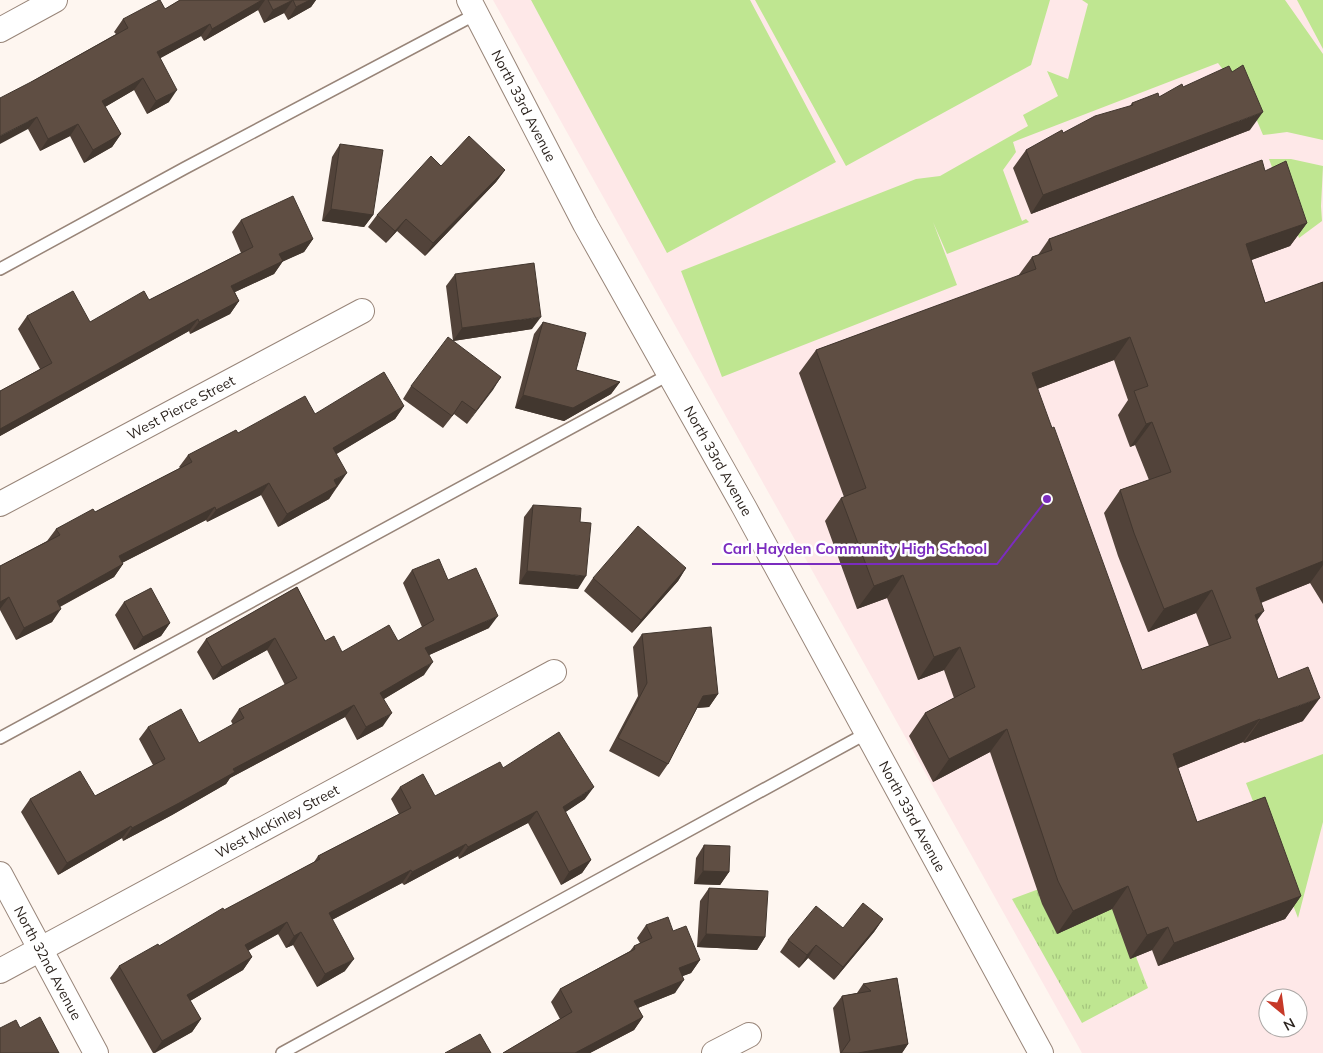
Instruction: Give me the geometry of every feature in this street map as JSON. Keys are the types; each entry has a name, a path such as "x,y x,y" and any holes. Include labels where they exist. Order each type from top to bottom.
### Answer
{"street":[{"path":"0,30 55,0"},
{"name":"North 33rd Avenue","path":"473,7 584,224 670,374 868,733 1041,1053"},
{"name":"West Pierce Street","path":"0,504 362,311"},
{"name":"West McKinley Street","path":"0,970 554,672"},
{"name":"North 32nd Avenue","path":"0,874 96,1053"},
{"path":"714,1053 749,1035"}],"lane":[{"path":"0,269 473,7"},
{"path":"0,738 670,374"},
{"path":"282,1053 868,733"}],"shaded area":[{"path":"493,0 1323,0 1323,1053 1082,1053"}],"green space":[{"path":"531,0 750,0 836,162 667,253"},
{"path":"755,0 1050,0 1031,65 846,166"},
{"path":"1082,0 1285,0 1323,54 1323,140 1287,132 1263,135 1252,109 1218,63 1013,142 1016,152 1003,170 1022,221 1026,219 1029,222 947,254 933,222 957,285 722,377 681,271 916,179 940,176 1028,126 1023,115 1058,96 1047,71 1068,79 1088,4"},
{"path":"1297,0 1323,0 1323,49"},
{"path":"1269,159 1291,159 1323,166 1322,221 1299,238"},
{"path":"1323,754 1323,822 1298,918 1246,783"},
{"path":"1101,866 1148,988 1082,1023 1012,899"}],"building":[{"path":"159,0 165,9 180,0 262,0 212,29 210,24 157,52 177,90 156,101 143,78 102,101 121,134 93,150 78,124 48,139 37,117 0,136 0,98 128,28 123,19"},
{"path":"268,0 293,0 273,10"},
{"path":"293,0 310,0 296,7"},
{"path":"1243,65 1263,112 1043,195 1026,150 1062,130 1063,133 1095,116 1133,105 1132,103 1158,93 1159,97 1182,84 1183,87 1229,66 1232,72"},
{"path":"469,136 505,170 433,243 406,219 395,231 377,215 431,156 441,166"},
{"path":"340,144 383,150 373,215 331,209"},
{"path":"1262,160 1265,171 1286,161 1307,223 1246,244 1265,303 1323,282 1323,561 1256,588 1264,611 1255,615 1278,679 1308,667 1320,698 1260,719 1173,754 1197,822 1265,797 1301,896 1174,943 1168,927 1147,935 1128,886 1073,911 1058,881 1007,729 949,759 925,713 975,687 960,647 934,657 903,575 874,586 841,498 866,488 816,350 1036,269 1032,257 1052,250 1049,239","holes":["1130,337 1148,386 1134,391 1146,424 1152,422 1171,472 1120,490 1134,533 1164,609 1212,590 1231,638 1142,670 1054,427 1052,428 1032,373"]},
{"path":"293,196 313,239 279,254 283,261 231,286 239,301 199,322 198,319 0,429 0,391 52,363 27,316 73,291 90,322 144,291 149,300 253,247 241,220"},
{"path":"534,263 541,317 462,328 455,274"},
{"path":"543,322 586,333 576,370 620,382 573,408 523,395"},
{"path":"448,337 501,377 476,411 462,401 452,416 411,386"},
{"path":"384,372 404,406 333,448 347,473 334,480 337,486 287,514 269,483 216,510 215,507 119,556 123,564 57,601 61,609 24,628 9,597 0,602 0,566 60,535 56,529 93,509 95,512 192,462 188,455 236,430 238,433 305,396 315,414"},
{"path":"533,505 581,508 580,522 591,523 586,576 527,571"},
{"path":"638,526 686,568 641,620 593,578"},
{"path":"439,559 448,580 476,568 498,616 425,648 433,662 380,693 392,713 366,727 354,705 233,769 235,772 132,828 131,826 67,863 30,799 80,771 95,796 165,759 148,727 181,709 199,743 244,718 239,709 297,678 275,638 222,667 206,639 297,587 325,641 334,636 342,652 389,625 398,641 434,620 412,570"},
{"path":"151,588 170,623 143,637 124,602"},
{"path":"711,627 718,694 703,696 668,764 618,738 647,683 642,634"},
{"path":"559,732 594,787 563,807 591,860 569,872 537,811 468,847 466,844 412,872 411,870 329,913 354,959 325,974 301,932 294,936 287,922 245,945 252,957 187,995 201,1019 162,1041 119,966 158,944 159,946 223,908 224,910 320,859 318,856 411,808 400,787 423,774 435,796 500,762 503,768"},
{"path":"704,845 730,846 729,872 703,871"},
{"path":"709,888 768,891 765,937 706,934"},
{"path":"863,903 883,919 843,967 816,945 807,955 788,940 816,906 843,928"},
{"path":"668,917 673,931 686,926 700,960 679,968 684,980 634,1001 643,1017 575,1053 503,1053 572,1012 560,989 635,949 634,946 652,938 646,925"},
{"path":"897,978 908,1044 858,1053 841,1053 850,1040 842,996 871,991 863,984"},
{"path":"40,1017 59,1053 0,1053 0,1028 16,1020 20,1028"},
{"path":"480,1034 491,1053 445,1053"}],"place":[{"name":"Carl Hayden Community High School","path":"1047,499"}]}
